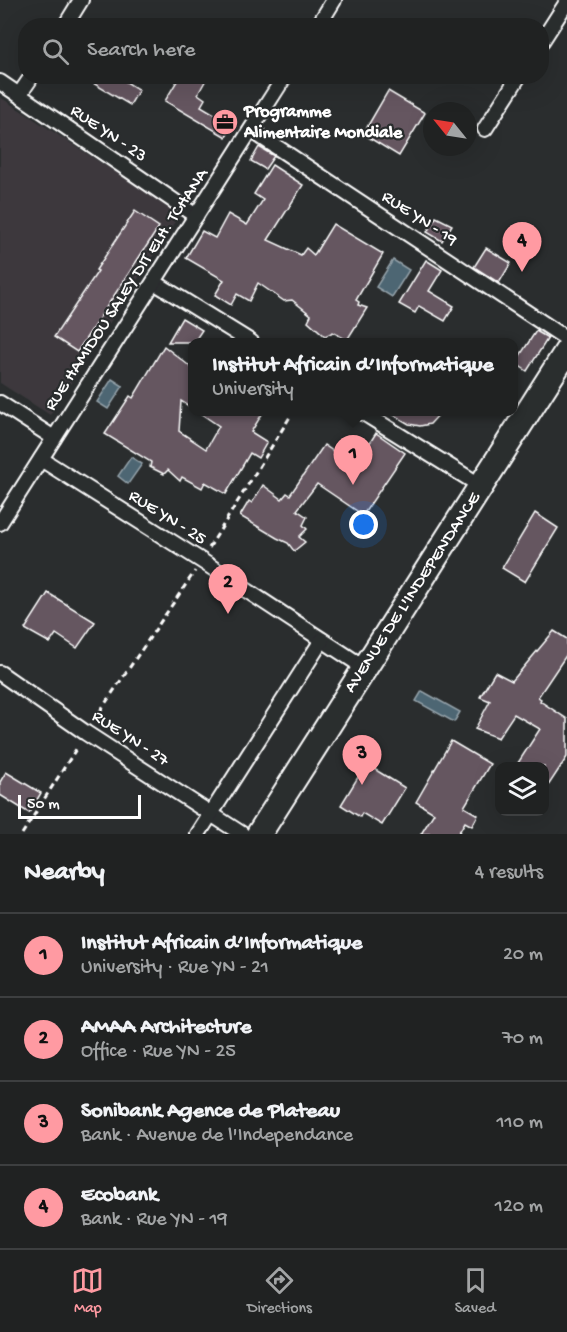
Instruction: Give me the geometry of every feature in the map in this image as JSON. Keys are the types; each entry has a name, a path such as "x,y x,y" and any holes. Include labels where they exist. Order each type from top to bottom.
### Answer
{"highway":[{"name":"AVENUE DE L'INDEPENDANCE","path":"259,834 567,351"}],"street":[{"path":"70,18 81,0"},
{"path":"323,18 334,0"},
{"path":"549,31 567,2"},
{"name":"RUE YN - 23","path":"0,82 196,216"},
{"path":"19,95 27,84"},
{"name":"RUE HAMIDOU SALEY DIT ELH. TCHANA","path":"0,523 280,84"},
{"path":"485,129 514,84"},
{"name":"RUE YN - 19","path":"251,130 567,339"},
{"path":"154,282 245,338"},
{"path":"0,403 54,438"},
{"path":"370,416 481,486"},
{"name":"RUE YN - 25","path":"41,459 365,668"},
{"path":"198,834 322,640"},
{"name":"RUE YN - 27","path":"0,673 242,834"}],"path":[{"path":"22,834 86,732 201,561 290,416"}],"shaded area":[{"path":"0,97 180,214 50,415 0,383"}],"water":[{"path":"393,260 409,270 392,297 376,287"},
{"path":"112,379 123,386 108,409 97,402"},
{"path":"131,457 142,464 128,484 118,476"},
{"path":"422,691 460,712 454,722 416,701"}],"building":[{"path":"95,84 130,84 139,90 130,105"},
{"path":"175,84 204,84 198,94 205,99 201,106 233,125 226,137 165,101"},
{"path":"388,91 423,112 423,116 399,156 363,134"},
{"path":"259,147 274,156 265,169 251,161"},
{"path":"272,165 303,185 268,240 301,255 306,248 314,255 333,224 383,254 356,300 359,302 358,305 367,308 348,338 333,332 325,336 308,321 311,315 292,300 284,301 258,283 249,301 237,294 231,305 215,295 224,280 186,258 202,231 215,238 228,214 247,225 263,200 254,194"},
{"path":"135,211 159,227 77,352 54,337"},
{"path":"436,217 452,225 442,241 427,232"},
{"path":"486,248 511,263 499,283 474,267"},
{"path":"426,260 442,270 429,291 454,306 445,321 419,306 415,313 399,304"},
{"path":"182,318 202,330 197,338 188,338 188,342 168,342"},
{"path":"536,331 548,338 527,371 518,365 518,358"},
{"path":"164,346 188,365 188,405 181,401 179,431 206,449 219,426 204,416 261,416 251,432 267,442 258,458 250,453 226,494 205,482 202,488 182,477 180,481 168,470 164,474 150,467 151,462 105,434 130,396 133,398"},
{"path":"395,416 437,416 430,424 420,426 409,424"},
{"path":"376,433 405,453 363,515 317,484 297,510 307,517 303,525 307,529 299,537 305,542 294,551 288,543 240,516 249,501 252,503 263,485 282,499 287,493 290,495 324,445 355,466"},
{"path":"535,513 558,528 525,582 502,568"},
{"path":"48,593 95,622 77,648 56,634 50,643 25,629"},
{"path":"554,631 567,639 567,654 538,697 540,701 567,719 567,757 549,784 549,762 519,762 540,729 514,714 498,738 475,729 490,701 480,697 495,672 512,681"},
{"path":"451,741 490,764 464,807 478,815 472,826 465,822 458,834 421,834 434,813 416,802"},
{"path":"366,764 405,788 382,825 362,813 360,817 341,805"},
{"path":"6,772 41,793 29,813 0,795 0,782"}],"place":[{"name":"Programme Alimentaire Mondiale","path":"225,122"},
{"name":"Ecobank","path":"522,272"},
{"name":"Institut Africain d’Informatique","path":"353,485"},
{"name":"AMAA Architecture","path":"228,614"},
{"name":"Sonibank Agence de Plateau","path":"362,785"}]}
